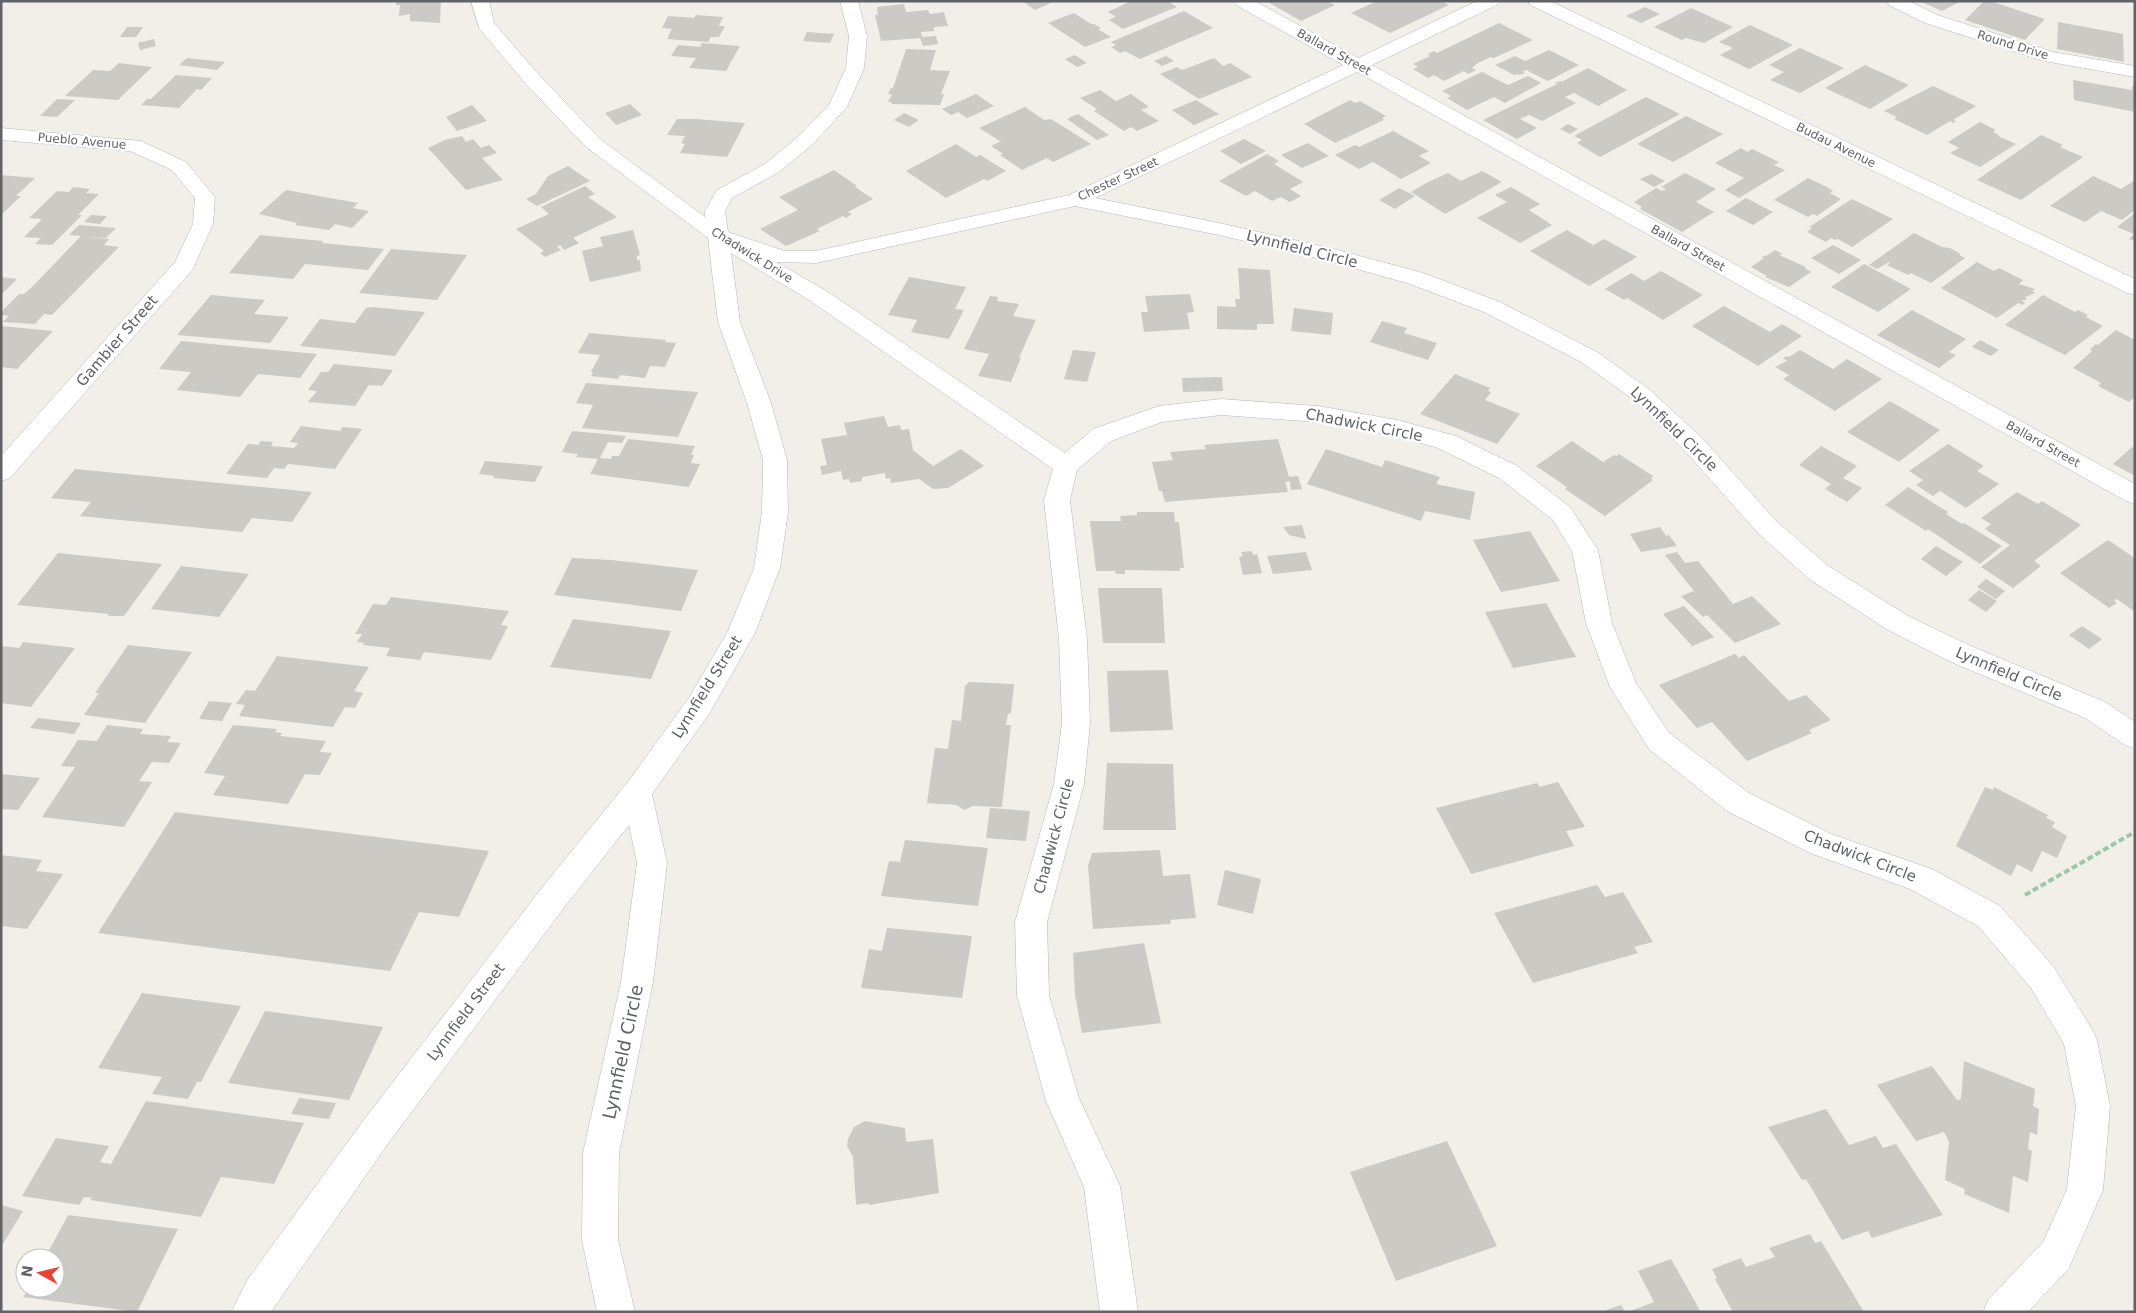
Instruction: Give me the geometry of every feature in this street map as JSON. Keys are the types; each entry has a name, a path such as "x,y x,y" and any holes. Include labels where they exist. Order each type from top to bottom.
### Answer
{"street":[{"name":"Chadwick Drive","path":"480,1 485,24 533,80 593,143 718,236 820,297 1066,466"},
{"name":"Lynnfield Street","path":"250,1312 261,1292 375,1134 555,895 637,792 699,706 741,633 767,568 775,512 775,460 759,403 729,322 715,211 724,194 772,168 806,140 838,107 855,68 858,36 849,1"},
{"name":"Ballard Street","path":"1242,1 2135,495"},
{"name":"Chester Street","path":"718,236 783,257 816,257 1076,200 1491,1"},
{"name":"Budau Avenue","path":"1536,1 2135,288"},
{"name":"Round Drive","path":"1895,1 1932,19 2050,57 2135,72"},
{"name":"Pueblo Avenue","path":"1,134 134,145 179,166 205,197"},
{"name":"Gambier Street","path":"1,472 185,264 203,224 205,197"},
{"name":"Lynnfield Circle","path":"1076,200 1219,229 1326,254 1415,278 1501,311 1589,357 1642,395 1694,445 1768,528 1818,572 1898,623 1961,654 2095,710 2135,737"},
{"name":"Chadwick Circle","path":"1119,1312 1102,1186 1063,1101 1033,995 1031,922 1046,862 1070,784 1076,723 1073,640 1057,500 1066,466 1102,435 1159,414 1221,406 1318,414 1397,428 1447,442 1508,472 1561,513 1585,550 1599,622 1624,687 1659,741 1738,802 1821,844 1921,878 1989,916 2042,977 2080,1040 2093,1106 2085,1190 2056,1255 2002,1312"},
{"name":"Lynnfield Circle","path":"616,1312 600,1240 602,1153 638,982 652,864 637,792"}],"path":[{"path":"1989,916 2135,832"}],"building":[{"path":"396,1 441,1 440,23 410,21 410,14 399,16 400,5 396,5"},
{"path":"1022,1 1055,1 1035,10"},
{"path":"1131,1 1168,1 1177,7 1123,29 1109,20 1116,17 1108,12"},
{"path":"1266,1 1327,1 1335,5 1301,21"},
{"path":"1381,1 1441,1 1449,5 1390,33 1351,13"},
{"path":"1919,1 1961,1 1942,11"},
{"path":"1984,1 1990,1 2045,19 2025,40 1965,20"},
{"path":"904,4 906,12 928,10 930,14 944,12 948,26 934,27 934,31 921,32 922,37 936,36 938,44 923,46 920,38 881,41 875,15 878,15 877,7"},
{"path":"1645,7 1660,14 1641,23 1626,16"},
{"path":"1691,8 1733,27 1704,43 1686,38 1682,40 1654,27"},
{"path":"1184,11 1213,28 1140,59 1125,51 1120,53 1111,47 1116,45 1111,42"},
{"path":"1074,13 1101,28 1098,29 1111,37 1085,47 1048,23"},
{"path":"696,15 723,17 719,26 725,26 719,37 711,37 708,42 667,39 672,29 662,28 668,16 694,18"},
{"path":"2058,22 2123,34 2124,62 2057,49"},
{"path":"1499,23 1533,40 1494,58 1491,57 1478,63 1472,68 1476,70 1468,74 1464,71 1444,81 1434,75 1428,78 1413,69 1418,67 1413,64 1430,56 1428,54 1434,51 1437,53"},
{"path":"1750,25 1793,45 1749,69 1720,55 1733,48 1719,42"},
{"path":"127,27 143,27 136,37 120,37"},
{"path":"807,32 834,34 830,43 803,41"},
{"path":"154,39 156,46 140,50 138,43"},
{"path":"702,43 740,46 726,71 689,68 696,58 671,56 678,45 700,47"},
{"path":"1800,48 1844,68 1800,93 1770,80 1784,72 1769,65"},
{"path":"906,49 936,50 930,70 950,71 941,94 944,94 940,105 891,104 892,102 888,102 892,94 888,94 891,88 893,88"},
{"path":"1549,50 1579,65 1548,81 1526,70 1522,72 1525,73 1523,74 1514,75 1495,65 1515,56 1525,61"},
{"path":"1075,55 1087,63 1077,67 1065,59"},
{"path":"1166,56 1174,61 1162,66 1154,61"},
{"path":"187,58 225,62 217,70 179,65"},
{"path":"1214,58 1223,66 1230,63 1252,77 1199,99 1160,74 1177,67 1182,70"},
{"path":"119,63 152,67 118,100 65,96 93,70 110,71"},
{"path":"1865,65 1909,85 1870,109 1825,88"},
{"path":"1588,68 1627,90 1598,106 1574,93 1565,97 1576,103 1542,121 1529,115 1520,119 1537,128 1517,139 1483,120 1557,84 1555,82 1563,81"},
{"path":"1482,72 1508,85 1528,76 1541,83 1505,103 1494,97 1467,110 1447,98 1451,96 1442,91"},
{"path":"176,75 212,78 201,90 197,89 179,108 141,105 147,99 151,99"},
{"path":"2073,80 2132,90 2132,86 2135,86 2135,112 2074,100"},
{"path":"1933,86 1976,106 1953,120 1956,121 1953,123 1950,121 1927,135 1894,119 1897,117 1884,111"},
{"path":"1100,90 1116,101 1131,94 1149,107 1141,110 1159,121 1137,131 1131,127 1124,131 1094,111 1097,109 1080,98"},
{"path":"976,94 994,106 967,118 958,112 951,115 942,109"},
{"path":"1646,97 1680,114 1600,157 1577,143 1582,140 1574,136"},
{"path":"57,99 75,100 57,117 40,116"},
{"path":"1196,100 1219,114 1194,125 1172,110"},
{"path":"1350,100 1355,103 1360,101 1386,116 1382,118 1384,120 1335,143 1304,124"},
{"path":"630,104 642,115 616,125 605,113"},
{"path":"472,105 487,121 457,131 446,117"},
{"path":"1025,107 1044,120 1051,119 1091,144 1053,162 1047,158 1022,170 1000,155 1003,154 991,146 1003,140 1000,141 979,128"},
{"path":"904,113 919,120 909,127 894,120"},
{"path":"1078,114 1109,135 1097,140 1067,119"},
{"path":"1686,116 1723,134 1673,162 1637,144"},
{"path":"677,119 745,123 727,157 680,153 685,144 681,143 685,136 667,135"},
{"path":"1980,122 1996,130 1993,132 1998,136 2016,144 1980,167 1950,153 1959,148 1948,142"},
{"path":"1568,124 1578,129 1570,134 1560,129"},
{"path":"1393,131 1429,151 1419,156 1431,163 1401,179 1373,162 1359,169 1335,155 1355,145 1359,147"},
{"path":"2041,135 2063,145 2060,147 2083,157 2021,200 1977,180"},
{"path":"462,136 466,142 473,139 481,148 489,145 497,153 482,158 503,180 466,190 428,148 445,140"},
{"path":"1244,139 1266,151 1241,164 1220,151"},
{"path":"1308,143 1329,156 1302,168 1281,155"},
{"path":"956,144 976,157 980,155 1006,171 987,181 984,179 946,198 906,171"},
{"path":"1741,148 1747,152 1752,149 1779,162 1774,165 1785,170 1739,198 1725,190 1744,178 1715,163"},
{"path":"1267,154 1279,161 1274,164 1303,182 1290,189 1301,196 1290,202 1281,197 1272,201 1255,191 1246,196 1219,181"},
{"path":"568,166 590,181 537,206 526,199 536,194 548,176"},
{"path":"834,170 873,199 848,212 852,214 846,218 843,216 817,229 820,231 786,246 760,229 798,210 779,197"},
{"path":"1482,171 1502,182 1445,214 1411,192 1448,173 1461,181"},
{"path":"1685,173 1716,189 1696,202 1714,212 1682,232 1640,209 1642,207 1634,202 1656,188 1662,191 1666,189 1661,187"},
{"path":"1652,174 1665,181 1654,187 1640,179"},
{"path":"1,175 35,178 16,196 21,196 1,215"},
{"path":"2093,176 2121,189 2135,180 2135,210 2122,220 2101,211 2085,222 2050,206"},
{"path":"1808,178 1829,188 1833,191 1830,193 1841,199 1817,216 1813,214 1808,217 1774,200"},
{"path":"585,186 595,194 588,197 617,217 573,238 579,243 564,250 560,245 557,247 561,250 545,257 540,253 544,251 516,229 549,214 541,207"},
{"path":"73,187 90,189 86,193 99,194 78,215 82,215 52,245 35,244 41,238 24,237 42,219 29,218 57,191 69,192"},
{"path":"1511,187 1540,204 1529,210 1552,225 1520,243 1477,218 1507,202 1495,195"},
{"path":"1399,188 1415,196 1395,209 1379,200"},
{"path":"286,190 358,203 353,208 369,211 352,228 335,224 329,230 295,225 297,223 259,214"},
{"path":"1746,198 1773,212 1753,225 1726,211"},
{"path":"1852,199 1893,219 1852,247 1838,239 1831,238 1826,242 1807,232 1812,228 1809,227"},
{"path":"2135,213 2135,241 2129,239 2134,234 2117,227"},
{"path":"91,215 107,216 100,224 84,222"},
{"path":"79,225 116,228 106,238 83,237 109,239 104,245 119,247 52,315 44,314 35,324 3,322 9,316 1,315 3,310 19,294 24,294 33,286 81,236 69,235"},
{"path":"633,230 640,255 637,256 637,260 640,260 641,271 590,282 582,251 603,246 600,237"},
{"path":"1567,230 1593,245 1604,239 1637,257 1589,286 1530,251"},
{"path":"1914,233 1942,247 1950,248 1965,258 1931,283 1911,273 1908,275 1887,265 1889,262 1877,269 1869,265"},
{"path":"260,235 384,249 368,270 305,264 293,279 229,273"},
{"path":"1833,245 1861,260 1839,274 1811,258"},
{"path":"391,249 467,255 437,300 359,293"},
{"path":"1775,250 1783,254 1779,255 1806,267 1811,272 1789,287 1765,277 1767,276 1751,267 1764,258 1761,257"},
{"path":"1977,262 1994,271 1999,268 2023,280 2019,284 2035,289 2032,291 2035,293 2025,297 2027,299 2025,300 2021,300 2025,303 2022,305 2018,303 1997,318 1941,288"},
{"path":"1864,264 1911,289 1878,312 1831,287"},
{"path":"1238,268 1270,270 1274,324 1257,324 1257,330 1217,329 1217,306 1236,307 1235,299 1240,299"},
{"path":"1661,271 1703,295 1663,320 1627,298 1624,300 1605,289 1631,273 1644,281"},
{"path":"1,277 17,279 1,295"},
{"path":"909,277 966,287 955,309 964,310 949,339 911,332 917,320 888,315"},
{"path":"1190,294 1194,312 1187,313 1190,329 1144,332 1141,312 1148,312 1145,296"},
{"path":"211,295 265,300 254,314 289,317 270,343 177,335"},
{"path":"2043,295 2075,312 2078,310 2088,315 2086,317 2103,326 2065,355 2005,325"},
{"path":"990,296 998,297 997,301 1019,304 1013,316 1036,320 1019,358 1021,358 1011,382 978,376 989,354 964,349"},
{"path":"1724,306 1770,332 1782,324 1802,336 1758,366 1692,326"},
{"path":"366,308 425,312 395,356 300,346 320,319 355,323"},
{"path":"1294,308 1333,313 1331,335 1291,331"},
{"path":"1912,310 1966,339 1949,352 1956,355 1939,368 1877,335"},
{"path":"1382,321 1407,328 1404,333 1437,343 1428,360 1370,342"},
{"path":"1,326 53,331 17,369 1,367"},
{"path":"2116,330 2135,340 2135,397 2129,402 2098,386 2101,383 2073,368 2092,351 2090,349"},
{"path":"589,333 666,340 665,342 676,343 665,367 650,366 645,378 620,375 618,379 591,376 593,372 591,372 600,355 578,353"},
{"path":"1980,340 1999,350 1991,356 1972,347"},
{"path":"181,341 317,354 300,378 258,374 240,397 177,390 191,372 159,369"},
{"path":"1073,350 1096,352 1087,382 1064,379"},
{"path":"1800,350 1833,369 1847,359 1882,379 1835,411 1783,379 1789,375 1775,367 1787,361 1783,358 1789,357"},
{"path":"334,364 393,370 382,386 369,385 355,406 308,402 317,391 308,390 321,372 328,372"},
{"path":"1455,374 1490,388 1488,391 1491,392 1485,400 1520,414 1497,444 1420,414"},
{"path":"1222,377 1223,391 1183,392 1182,378"},
{"path":"586,383 698,392 678,437 582,428 593,405 576,403"},
{"path":"1890,401 1940,430 1899,462 1847,432"},
{"path":"884,416 888,427 900,425 901,430 909,429 913,450 933,466 961,449 984,466 948,488 933,489 919,479 891,483 890,478 886,479 885,473 862,477 862,481 850,483 849,479 843,480 841,471 822,475 820,466 827,465 821,439 847,435 844,423"},
{"path":"301,426 340,431 343,427 362,429 335,469 288,464 284,469 274,468 267,478 226,474 248,444 258,445 261,441 273,442 271,446 294,448 298,443 290,442"},
{"path":"572,431 626,436 622,443 608,442 600,458 611,459 612,456 619,456 628,439 695,446 691,455 694,455 691,463 700,464 689,487 590,474 598,459 576,457 578,454 562,452"},
{"path":"1278,439 1289,477 1298,476 1302,489 1291,490 1290,481 1285,482 1288,492 1165,502 1162,491 1159,491 1152,462 1173,460 1170,452 1206,449 1204,445"},
{"path":"1572,441 1603,462 1619,454 1653,476 1651,479 1653,480 1605,516 1565,489 1567,487 1536,466"},
{"path":"1948,444 1984,466 1977,471 1999,484 1966,508 1940,491 1933,496 1916,485 1923,480 1909,471"},
{"path":"1821,446 1857,466 1843,478 1862,488 1847,502 1825,489 1831,484 1799,465"},
{"path":"2132,447 2135,449 2135,476 2113,464"},
{"path":"1326,449 1382,467 1385,460 1440,477 1436,484 1475,492 1470,520 1425,511 1421,521 1307,484"},
{"path":"485,461 543,466 535,482 493,478 494,476 479,474"},
{"path":"75,469 312,492 292,522 252,518 242,532 80,516 91,502 51,498"},
{"path":"1908,487 1948,512 1946,514 2002,546 1980,564 1928,529 1926,531 1885,505"},
{"path":"2017,492 2038,504 2042,501 2081,525 2034,561 2041,566 2013,588 1981,567 2010,545 1985,529 1991,524 1981,518"},
{"path":"1137,512 1174,512 1175,522 1179,522 1184,568 1180,568 1180,571 1125,570 1125,574 1116,574 1115,571 1096,571 1090,521 1121,521 1120,516 1137,515"},
{"path":"1302,525 1306,539 1289,535 1283,527"},
{"path":"1660,527 1666,536 1669,535 1677,546 1641,552 1630,534"},
{"path":"1530,531 1560,581 1501,592 1473,540"},
{"path":"2108,540 2135,558 2135,612 2117,599 2114,601 2117,603 2109,608 2060,573"},
{"path":"1936,546 1963,562 1946,576 1921,559"},
{"path":"1252,551 1253,555 1257,554 1262,573 1243,575 1239,557 1243,556 1241,552"},
{"path":"1306,552 1312,570 1273,574 1267,556"},
{"path":"1677,552 1685,563 1698,561 1733,604 1752,596 1781,624 1735,643 1707,615 1703,617 1681,596 1694,591 1665,555"},
{"path":"58,553 162,564 124,616 108,616 109,614 17,605"},
{"path":"572,558 612,560 698,570 681,611 554,595"},
{"path":"181,566 249,574 219,617 151,609"},
{"path":"1986,579 2005,591 1996,599 1977,587"},
{"path":"1098,588 1162,588 1165,643 1103,643"},
{"path":"1979,590 1997,601 1986,612 1968,600"},
{"path":"391,597 509,611 501,625 508,626 491,660 424,652 420,660 386,656 390,648 363,645 364,643 357,642 362,634 355,634 373,604 386,605"},
{"path":"1546,603 1576,657 1513,668 1485,612"},
{"path":"1684,606 1714,637 1692,646 1663,614"},
{"path":"573,619 671,631 651,679 550,667"},
{"path":"2082,626 2102,639 2089,649 2069,635"},
{"path":"23,642 75,648 31,707 1,703 1,646 19,648"},
{"path":"128,645 192,652 145,723 84,715 99,693 95,693"},
{"path":"1735,654 1739,658 1744,655 1789,701 1806,695 1831,720 1809,730 1812,733 1747,761 1712,722 1697,728 1659,685"},
{"path":"277,656 369,667 354,691 363,693 355,708 345,707 333,727 239,716 245,705 236,704 246,690 255,691"},
{"path":"1168,670 1173,730 1110,732 1107,671"},
{"path":"969,682 1014,684 1011,713 1008,714 1006,725 1011,725 1002,807 973,806 964,810 957,805 927,803 935,748 948,749 952,720 961,721 965,686"},
{"path":"209,701 232,703 222,721 199,719"},
{"path":"38,718 81,723 74,734 30,728"},
{"path":"107,725 143,729 140,734 171,736 167,742 181,743 169,763 152,762 139,781 152,782 124,827 42,817 75,767 61,766 78,740 97,741"},
{"path":"233,725 277,729 275,732 282,733 280,736 326,741 320,752 332,753 320,775 305,774 288,804 213,795 225,776 204,773"},
{"path":"1107,763 1173,764 1176,830 1103,830"},
{"path":"1,774 40,778 18,810 1,809"},
{"path":"1558,782 1585,827 1566,831 1574,846 1471,874 1436,808 1537,783 1539,787"},
{"path":"1985,787 1993,790 1994,787 2048,815 2046,818 2055,822 2052,827 2067,836 2057,858 2042,851 2032,872 2017,864 2011,876 1956,846"},
{"path":"990,808 1030,811 1026,841 986,838"},
{"path":"175,812 489,851 459,917 419,912 390,971 98,933"},
{"path":"905,840 988,848 978,906 881,896 889,861 900,862"},
{"path":"1160,850 1163,876 1190,874 1196,918 1170,920 1171,924 1093,929 1088,866 1092,853"},
{"path":"1,855 42,860 36,871 63,874 27,929 1,926"},
{"path":"1225,870 1261,879 1253,914 1217,905"},
{"path":"1597,885 1605,897 1623,892 1653,942 1634,947 1638,953 1533,983 1494,913"},
{"path":"887,928 972,936 962,998 861,988 869,949 882,951"},
{"path":"1144,943 1161,1023 1082,1033 1075,995 1073,953"},
{"path":"142,993 241,1006 201,1082 197,1082 188,1099 152,1094 162,1077 98,1068"},
{"path":"265,1011 383,1027 349,1100 228,1083"},
{"path":"1964,1061 2035,1089 2033,1106 2039,1109 2037,1135 2030,1132 2028,1149 2032,1151 2028,1182 2013,1176 2009,1213 1964,1194 1965,1189 1945,1180 1949,1142 1944,1132 1916,1141 1877,1085 1932,1066 1957,1100 1961,1099"},
{"path":"299,1098 336,1103 329,1119 291,1114"},
{"path":"146,1101 304,1123 274,1184 221,1177 201,1217 90,1200 92,1198 84,1197 79,1205 22,1196 56,1138 109,1146 100,1162 111,1164"},
{"path":"1826,1109 1849,1145 1876,1136 1883,1148 1896,1144 1943,1215 1872,1238 1868,1231 1842,1240 1806,1179 1802,1180 1768,1127"},
{"path":"865,1121 905,1128 906,1142 933,1139 939,1193 869,1205 869,1203 856,1205 853,1157 847,1146 854,1127"},
{"path":"1447,1141 1497,1246 1396,1281 1350,1172"},
{"path":"1,1205 23,1211 1,1247"},
{"path":"68,1215 178,1229 137,1312 31,1298 65,1298 65,1248 50,1248"},
{"path":"1810,1234 1815,1243 1821,1241 1864,1312 1733,1312 1715,1279 1717,1278 1712,1269 1741,1258 1746,1267 1775,1257 1769,1248"},
{"path":"1671,1259 1701,1312 1628,1312 1654,1302 1638,1271"},
{"path":"1621,1305 1625,1312 1604,1312 1604,1311"}]}
